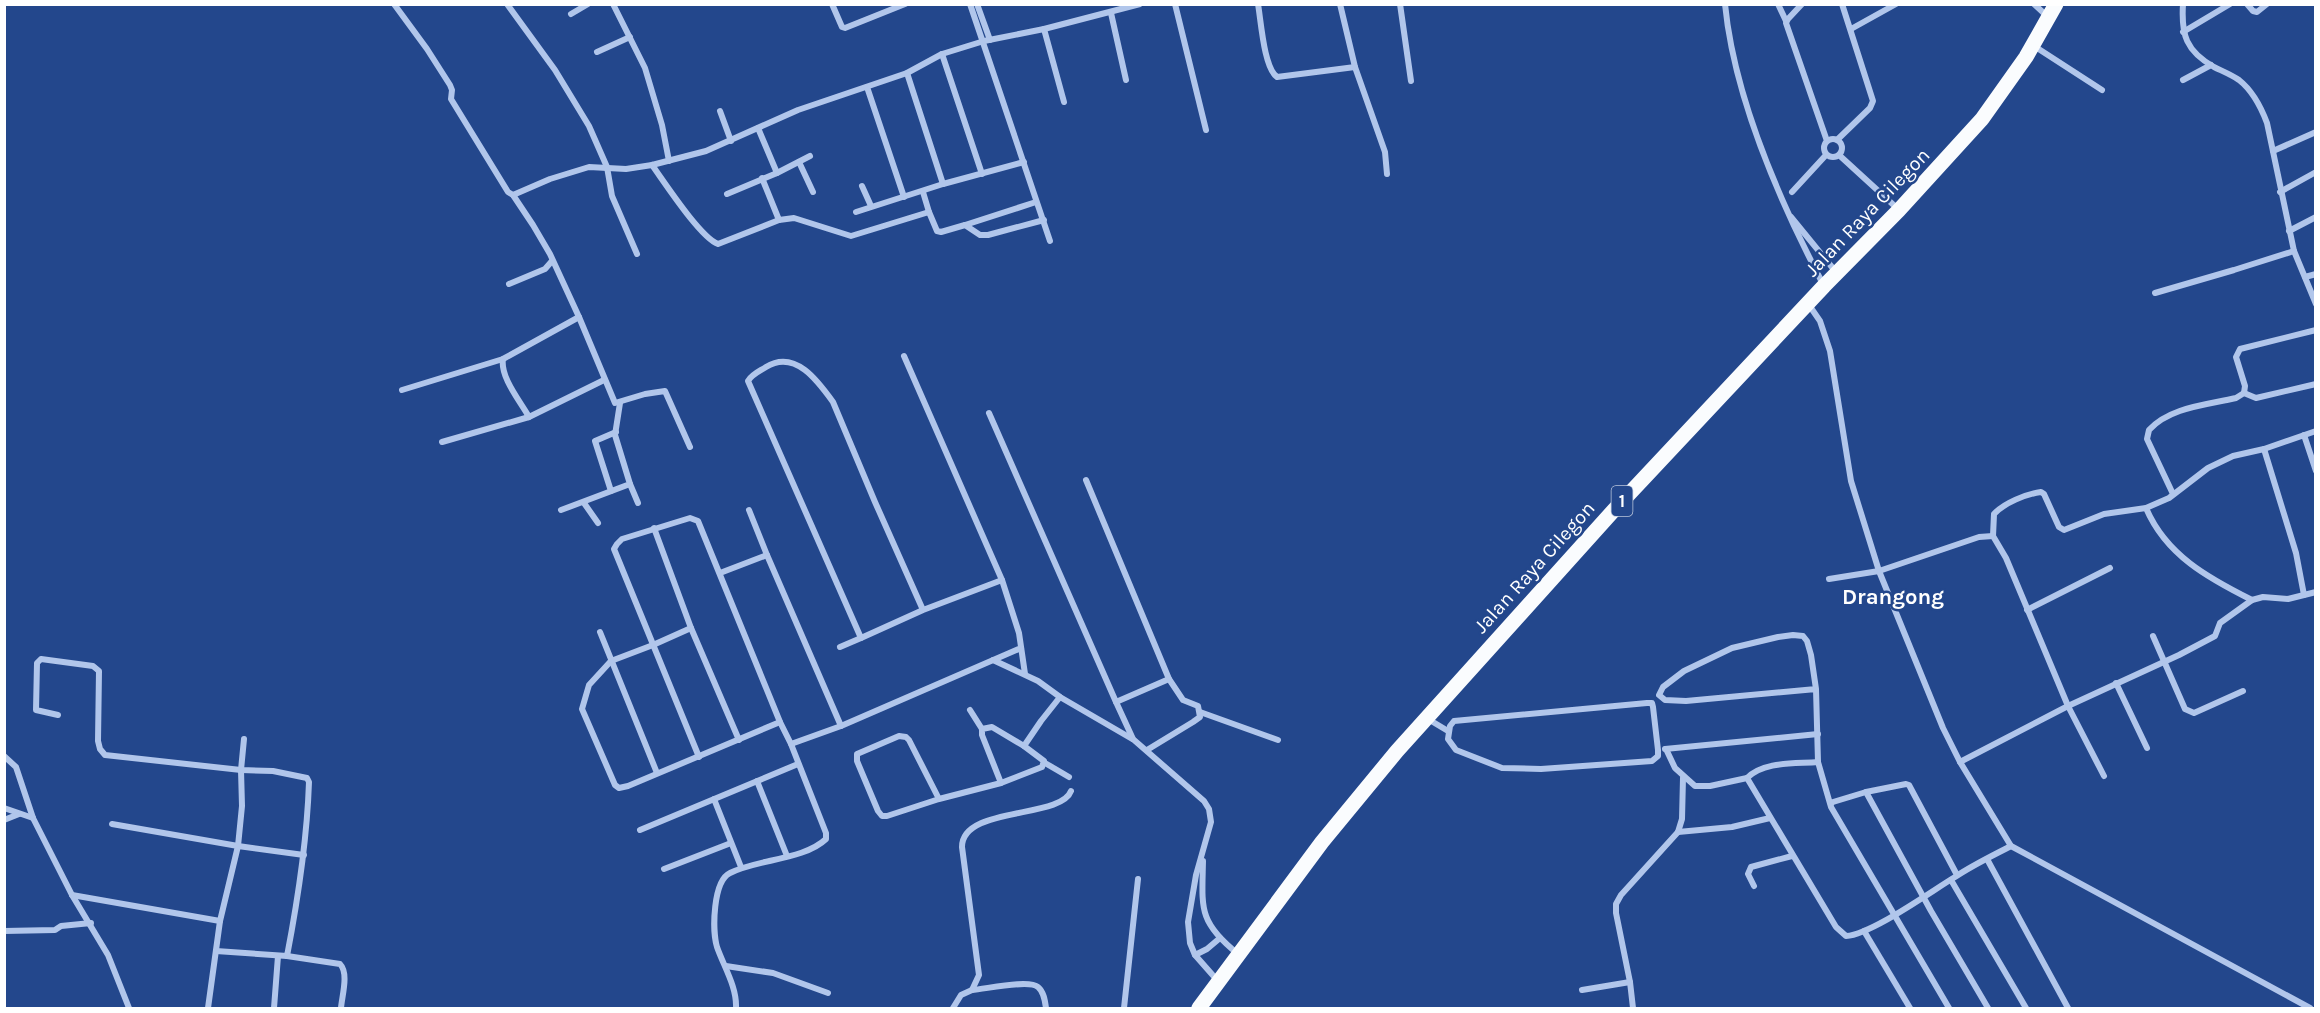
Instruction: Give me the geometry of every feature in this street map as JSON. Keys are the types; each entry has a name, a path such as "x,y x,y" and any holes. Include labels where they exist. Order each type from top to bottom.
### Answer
{"highway":[{"name":"Jalan Raya Cilegon","path":"1199,1008 1322,842 1397,751 1614,510 1809,305 1824,286 1899,210 1982,119 2033,45 2053,11"}],"street":[{"path":"394,4 428,49 452,88 451,99 508,192 513,195 533,225 579,317 615,403 665,391 690,447"},
{"path":"507,4 555,70 579,109 607,167 612,196 637,254"},
{"path":"571,14 588,4"},
{"path":"613,4 645,68 656,100 669,161"},
{"path":"832,4 842,27 845,28 905,4"},
{"path":"970,4 987,41"},
{"path":"977,4 1036,202 1050,241"},
{"path":"1106,4 1126,80"},
{"path":"513,195 550,178 589,167 626,168 652,165 706,152 798,110 907,73 942,54 1140,4"},
{"path":"1174,4 1206,130"},
{"path":"1258,4 1268,62 1273,74 1277,76 1355,67"},
{"path":"1340,4 1355,67 1385,152 1387,174"},
{"path":"1400,4 1411,81"},
{"path":"1725,4 1727,29 1739,78 1760,142 1800,241 1824,286"},
{"path":"1778,4 1786,21 1827,141 1823,148 1832,158 1839,155 1842,146 1837,140"},
{"path":"1786,21 1802,4"},
{"path":"1827,141 1837,140 1873,105 1842,4"},
{"path":"1851,29 1896,4"},
{"path":"2034,4 2053,11"},
{"path":"2183,32 2230,4"},
{"path":"2247,4 2257,12 2267,4"},
{"path":"2184,5 2183,32 2195,53 2211,65 2239,80 2256,98 2267,123 2294,250 2316,304"},
{"path":"1044,29 1064,102"},
{"path":"597,52 630,37"},
{"path":"2033,45 2102,90"},
{"path":"942,54 982,174"},
{"path":"2183,80 2211,65"},
{"path":"907,73 943,184"},
{"path":"867,87 904,196"},
{"path":"720,111 731,141"},
{"path":"758,128 777,173"},
{"path":"2273,151 2316,132"},
{"path":"1792,192 1826,154"},
{"path":"1839,155 1899,210"},
{"path":"727,194 810,156"},
{"path":"799,162 813,192"},
{"path":"856,212 943,184 1024,162"},
{"path":"652,165 691,218 713,242 722,243 779,220 794,218 851,236 929,212"},
{"path":"2280,192 2316,172"},
{"path":"762,178 779,220"},
{"path":"862,186 871,206"},
{"path":"923,192 937,231 941,232 1036,202"},
{"path":"1789,215 1837,273"},
{"path":"2289,231 2316,217"},
{"path":"965,225 984,235 1044,220"},
{"path":"2155,292 2294,250"},
{"path":"509,284 545,269 552,261"},
{"path":"2306,277 2316,274"},
{"path":"1809,305 1820,321 1830,351 1851,481 1879,571 1943,728 1960,762 2011,846 2310,1008"},
{"path":"402,390 503,359 579,317"},
{"path":"2173,494 2147,439 2149,430 2163,419 2178,412 2236,398 2244,393 2245,386 2236,357 2240,349 2316,330"},
{"path":"904,356 1002,580 1019,633 1025,674"},
{"path":"503,359 505,374 529,417"},
{"path":"861,638 748,381 751,376 773,362 787,360 813,376 833,402 923,610"},
{"path":"442,442 529,417 604,380"},
{"path":"2244,393 2256,398 2316,384"},
{"path":"621,403 616,432 630,484 638,503"},
{"path":"989,413 1134,740"},
{"path":"1993,537 1993,519 1996,511 2038,492 2044,494 2059,527 2064,530 2104,514 2146,508 2169,498 2208,468 2221,461 2316,431"},
{"path":"611,491 595,441 616,432"},
{"path":"2304,435 2316,471"},
{"path":"2264,449 2296,553 2304,595"},
{"path":"1086,480 1169,679 1183,700 1198,706 1200,712 1200,717 1148,750"},
{"path":"561,510 630,484"},
{"path":"584,503 598,523"},
{"path":"2146,508 2156,531 2193,566 2208,578 2252,600"},
{"path":"749,510 841,726"},
{"path":"699,757 614,549 622,539 690,518 696,519 720,573 826,832 826,839 820,844 787,856 741,867 726,874 720,884 715,905 715,934 717,946 734,990 736,1008"},
{"path":"654,528 691,628 739,740"},
{"path":"1829,579 1879,571 1979,537 1996,538 2068,706 2104,776"},
{"path":"720,573 767,555"},
{"path":"2027,610 2055,598 2110,568"},
{"path":"840,648 923,610 1002,580"},
{"path":"1960,762 2068,706 2165,662 2215,636 2220,623 2252,600 2263,597 2288,599 2316,592"},
{"path":"691,628 611,661 589,685 582,706 584,715 615,785 619,788 628,786 780,722"},
{"path":"600,632 657,773"},
{"path":"1665,700 1659,695 1660,690 1684,671 1699,663 1750,642 1792,635 1803,636 1807,641 1816,689 1818,762 1831,804 1948,1008"},
{"path":"2153,636 2185,709 2189,712 2194,713 2243,691"},
{"path":"791,744 841,726 1021,648"},
{"path":"58,715 36,710 37,663 41,659 93,666 99,670 98,741 105,755 241,770 273,771 307,778 309,782 308,824 287,956"},
{"path":"993,660 1025,674 1134,740 1197,794 1209,809 1211,822 1188,914 1190,943 1195,955 1218,981"},
{"path":"1116,702 1169,679"},
{"path":"2116,684 2147,748"},
{"path":"1652,703 1658,750 1655,759 1644,761 1541,769 1502,768 1456,750 1448,739 1448,731 1454,722 1469,719 1665,700 1686,701 1816,689"},
{"path":"1024,746 1060,697"},
{"path":"970,710 982,729 982,735 1001,783"},
{"path":"1200,712 1278,740"},
{"path":"1427,719 1448,731"},
{"path":"982,729 992,727 1024,746 1045,764 1069,777"},
{"path":"1658,750 1818,734"},
{"path":"939,799 906,737 899,736 857,754 857,761 878,812 882,816 1001,783 1045,764"},
{"path":"208,1008 220,921 238,846 244,739"},
{"path":"1666,749 1675,768 1695,786 1710,786 1747,778 1752,773 1767,767 1818,762"},
{"path":"4,756 16,767 33,818 72,895 91,923 108,955 129,1008"},
{"path":"640,830 798,764"},
{"path":"1633,1008 1616,904 1635,877 1678,831 1682,819 1683,777"},
{"path":"1747,778 1836,927 1846,936 1864,931 1894,915 2011,846"},
{"path":"757,781 787,856"},
{"path":"1831,804 1866,792 1908,785 1954,878 2023,1007"},
{"path":"972,990 979,975 962,847 963,837 971,828 1011,814 1060,802 1069,797 1071,791"},
{"path":"1866,792 1988,1008"},
{"path":"714,799 741,867"},
{"path":"4,808 33,818"},
{"path":"4,820 20,814"},
{"path":"1678,831 1732,827 1770,818"},
{"path":"112,824 304,855"},
{"path":"664,869 731,843"},
{"path":"1203,854 1204,911 1210,928 1239,954"},
{"path":"1754,886 1748,874 1751,867 1792,856"},
{"path":"1987,859 2068,1008"},
{"path":"1124,1008 1138,879"},
{"path":"72,895 220,921"},
{"path":"4,931 56,930 61,926 91,923"},
{"path":"1864,931 1910,1008"},
{"path":"1195,955 1220,938"},
{"path":"216,951 287,956 340,964 344,975 341,1008"},
{"path":"274,1008 278,956"},
{"path":"726,966 773,973 828,993"},
{"path":"1582,990 1630,982"},
{"path":"953,1008 961,995 972,990 1027,983 1036,985 1043,993 1046,1008"}],"district":[{"name":"Drangong","path":"1893,596"}]}
